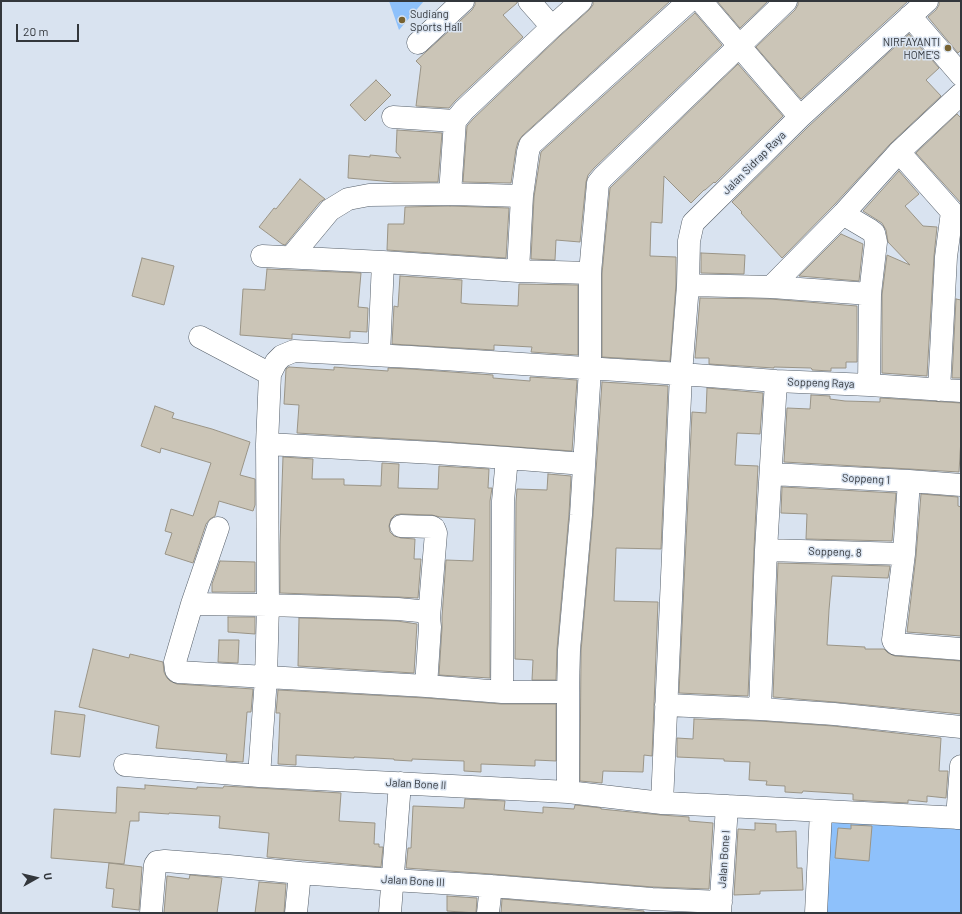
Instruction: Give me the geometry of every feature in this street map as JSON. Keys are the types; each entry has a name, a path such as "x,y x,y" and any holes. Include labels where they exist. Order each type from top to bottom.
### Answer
{"street":[{"path":"418,43 463,1"},
{"path":"529,1 552,27"},
{"path":"450,194 455,121 464,110 581,1"},
{"path":"518,271 522,196 530,145 689,1"},
{"path":"701,1 800,117"},
{"path":"568,792 569,650 581,515 590,369 590,273 598,183 786,1"},
{"name":"Jalan Sidrap Raya","path":"662,803 681,374 688,285 689,241 693,223 800,117 927,1"},
{"path":"910,16 961,75"},
{"path":"771,287 843,214 900,152 961,94"},
{"path":"393,117 455,121"},
{"path":"900,152 956,218 946,257 939,390"},
{"path":"291,257 330,210 348,199 369,195 450,194 522,196"},
{"path":"843,214 874,233 876,242 870,294 868,385"},
{"path":"262,256 518,271 590,273"},
{"path":"379,355 383,262"},
{"path":"688,285 771,287 870,294"},
{"path":"200,337 270,374 267,444 268,605 266,678 259,776"},
{"name":"Soppeng Raya","path":"270,374 276,362 282,356 294,351 681,374 776,382 868,385 961,391"},
{"path":"760,709 766,550 776,382"},
{"path":"267,444 435,453 584,464"},
{"path":"502,692 503,501 507,458"},
{"name":"Soppeng 1","path":"771,474 961,485"},
{"path":"909,481 904,554 893,640 896,644 961,649"},
{"path":"401,526 432,527 436,533 429,617 430,627 426,686"},
{"path":"218,528 174,662 178,672 426,686 502,692 568,692"},
{"name":"Soppeng. 8","path":"766,550 904,554"},
{"path":"192,604 268,605 398,610 419,612 427,614 429,617"},
{"path":"666,705 834,714 961,727"},
{"name":"Jalan Bone II","path":"125,765 259,776 568,792 662,803 959,818"},
{"path":"959,818 961,766"},
{"path":"390,913 400,783"},
{"name":"Jalan Bone I","path":"717,805 720,908"},
{"path":"816,913 821,811"},
{"name":"Jalan Bone III","path":"151,913 155,865 157,862 165,861 300,873 491,886 651,906 720,908"},
{"path":"296,913 300,873"},
{"path":"488,913 491,886"}],"shaded area":[{"name":"Sudiang Sports Hall","path":"389,1 424,1 399,30"},
{"path":"821,811 961,818 961,913 816,913"}],"building":[{"path":"475,1 517,1 517,3 503,15 523,37 449,108 416,106 421,66 416,61 472,10 475,5"},
{"path":"593,1 670,1 522,136 516,149 511,183 463,182 467,126 589,10 593,5"},
{"path":"717,1 768,1 740,28"},
{"path":"798,1 908,1 801,99 756,47 795,10 798,5"},
{"path":"939,1 961,1 961,50 958,53 928,17 936,10 939,5"},
{"path":"695,13 722,45 588,175 580,242 556,240 555,260 531,259 534,197 541,152"},
{"path":"909,34 939,68 926,80 941,96 890,144 834,205 782,258 732,202 809,126"},
{"path":"738,64 783,116 715,183 714,182 704,190 691,203 664,176 662,223 651,222 650,256 676,257 676,284 670,361 602,357 602,274 610,188"},
{"path":"376,80 391,95 365,121 350,105"},
{"path":"957,114 961,118 961,203 916,153"},
{"path":"397,130 442,133 438,182 394,182 348,178 349,155 370,157 370,155 401,158 396,152"},
{"path":"899,171 919,194 905,206 923,226 937,227 927,376 882,373 882,295 887,255 910,265 888,242 886,230 882,223 863,211"},
{"path":"300,179 325,199 320,202 285,245 259,227 274,208 276,209"},
{"path":"450,206 509,208 506,258 387,250 388,224 404,224 405,207"},
{"path":"841,234 863,244 859,281 799,276"},
{"path":"701,253 745,255 744,274 701,273"},
{"path":"142,258 174,266 164,305 132,296"},
{"path":"267,269 361,273 358,307 368,308 367,332 350,331 350,338 292,334 292,339 240,335 243,289 265,290"},
{"path":"400,276 462,280 461,303 469,304 518,306 519,284 578,285 578,355 531,352 532,347 494,345 494,350 392,344 394,306 398,307"},
{"path":"700,298 770,299 857,306 857,362 846,362 846,368 831,368 831,371 812,370 811,368 774,368 709,364 709,358 695,358"},
{"path":"956,299 961,300 961,378 952,378"},
{"path":"289,367 334,370 334,367 388,371 388,368 493,375 493,378 530,381 530,377 577,380 572,451 297,433 299,405 284,404 286,369"},
{"path":"602,382 668,386 661,549 616,548 614,601 658,602 652,756 644,755 643,772 603,771 602,783 580,781 581,651 593,516"},
{"path":"707,388 763,393 760,434 737,433 735,465 758,466 748,696 679,693 692,412 706,413"},
{"path":"811,395 830,396 830,399 845,401 880,402 880,398 961,403 959,472 784,462 787,408 810,409"},
{"path":"155,406 174,413 172,418 212,429 250,442 240,475 255,479 255,505 253,511 219,501 215,516 206,524 193,563 165,554 172,533 165,531 171,509 193,516 211,463 161,448 160,453 141,446"},
{"path":"283,457 313,459 312,479 344,479 344,485 381,486 382,463 399,464 398,488 438,489 439,466 489,469 488,488 492,488 490,501 490,678 439,675 446,560 473,561 475,519 401,514 395,515 391,519 389,526 390,532 394,536 415,539 414,559 421,559 418,598 280,593"},
{"path":"548,474 571,476 569,514 557,649 556,680 532,680 533,660 515,659 517,489 547,490"},
{"path":"782,487 896,493 892,541 806,539 807,514 781,513"},
{"path":"921,494 958,497 958,506 961,507 961,636 907,632 916,556"},
{"path":"220,561 255,562 255,592 212,592 212,584"},
{"path":"778,563 890,566 888,578 832,576 827,645 865,647 865,649 884,649 888,653 895,656 961,661 961,714 773,697"},
{"path":"228,617 255,617 255,634 228,632"},
{"path":"299,618 397,621 417,624 414,673 298,666"},
{"path":"219,640 239,640 238,663 218,662"},
{"path":"93,649 129,658 130,654 163,662 164,672 167,678 177,684 253,689 251,712 247,712 243,762 226,761 227,754 156,748 159,726 79,707"},
{"path":"278,690 425,698 501,704 556,704 556,761 535,760 535,766 481,764 481,772 464,771 464,761 412,759 412,761 296,755 296,765 278,764 280,713 276,713"},
{"path":"55,711 85,715 80,757 51,754"},
{"path":"694,719 759,721 833,726 941,738 939,771 948,771 946,798 927,796 927,802 908,800 908,803 853,800 853,794 803,791 802,793 785,792 785,786 766,785 767,781 749,780 750,762 724,761 724,759 677,757 677,738 693,739"},
{"path":"145,785 197,789 197,787 223,788 224,786 341,793 339,821 375,823 374,844 379,844 379,847 383,847 381,867 267,857 269,833 219,828 220,816 139,812 139,821 130,821 124,864 51,858 54,809 116,813 117,787 145,789"},
{"path":"465,799 505,801 504,810 543,813 543,807 574,809 575,805 601,809 689,817 689,821 713,823 709,889 653,887 406,868 408,848 411,848 413,806 464,808"},
{"path":"755,823 776,824 776,832 796,831 797,868 802,868 803,890 760,891 760,894 734,895 738,829 755,830"},
{"path":"851,825 872,826 869,861 835,858 838,828 851,829"},
{"path":"109,863 142,867 139,910 112,907 114,889 106,888"},
{"path":"190,875 222,878 217,913 164,913 167,876 189,879"},
{"path":"259,882 286,884 284,913 255,913"},
{"path":"447,896 477,898 476,913 447,911"},
{"path":"502,899 644,911 644,913 501,913"}],"place":[{"name":"Sudiang Sports Hall","path":"402,20"},
{"name":"NIRFAYANTI HOME'S","path":"948,48"}]}
